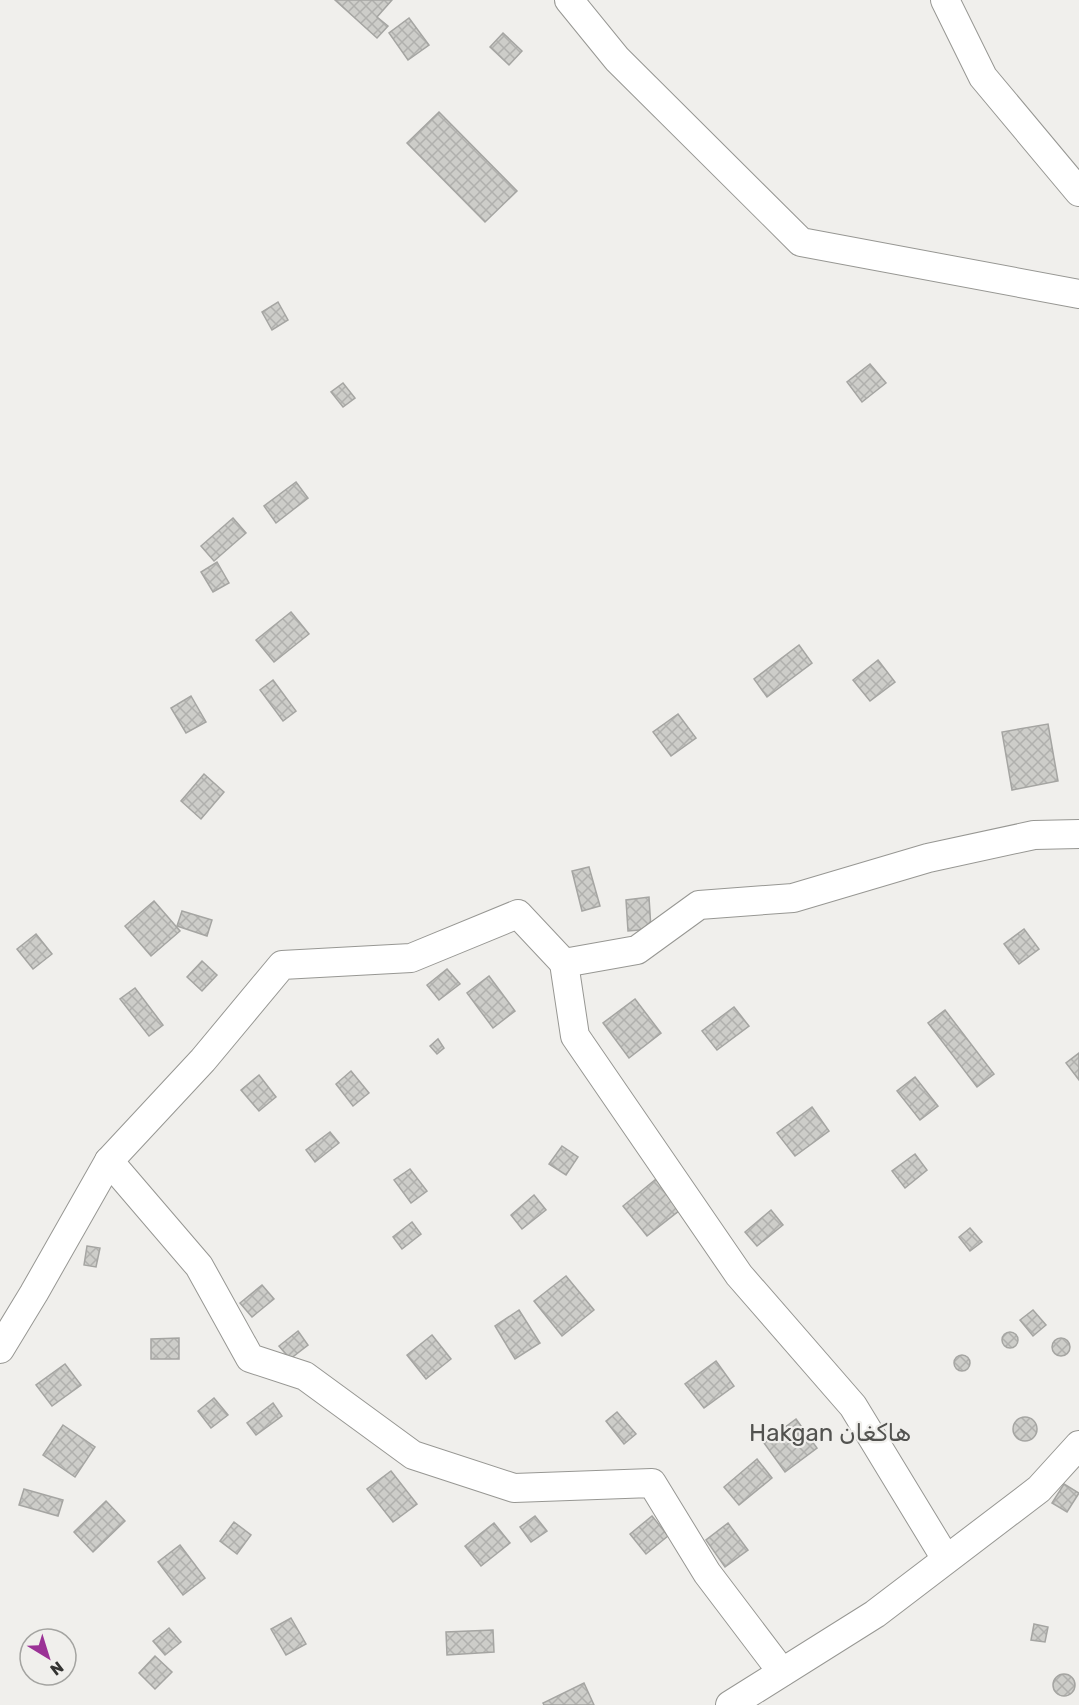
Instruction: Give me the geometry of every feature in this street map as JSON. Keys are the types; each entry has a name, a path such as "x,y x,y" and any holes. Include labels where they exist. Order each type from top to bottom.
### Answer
{"street":[{"path":"569,0 616,59 801,242 1079,294"},
{"path":"945,0 983,77 1079,192"},
{"path":"564,963 637,950 699,905 793,898 928,858 1034,836 1079,834"},
{"path":"0,1349 109,1161 203,1060 282,965 411,958 518,914 564,963 575,1036 739,1275 853,1406 946,1560"},
{"path":"109,1161 199,1266 250,1358 305,1376 413,1455 514,1488 652,1483 707,1573 782,1672"},
{"path":"730,1705 875,1614 1039,1489 1079,1444"}],"building":[{"path":"335,0 392,0 377,17 388,26 377,38"},
{"path":"409,18 429,45 408,60 389,33"},
{"path":"503,33 522,51 509,65 490,47"},
{"path":"439,112 517,191 485,222 407,143"},
{"path":"278,302 288,320 272,330 262,312"},
{"path":"870,364 886,383 862,402 847,382"},
{"path":"343,383 355,398 343,407 331,392"},
{"path":"296,482 308,498 276,523 264,506"},
{"path":"233,518 246,533 214,561 201,546"},
{"path":"217,562 229,583 213,592 201,572"},
{"path":"291,612 309,634 274,662 256,640"},
{"path":"799,645 812,663 767,697 754,679"},
{"path":"878,660 895,682 870,701 853,680"},
{"path":"273,680 296,711 283,721 260,690"},
{"path":"191,696 206,722 186,733 171,708"},
{"path":"678,714 696,738 671,756 653,732"},
{"path":"1048,724 1058,781 1012,790 1002,732"},
{"path":"204,774 224,792 201,819 181,801"},
{"path":"589,867 600,906 582,911 572,871"},
{"path":"649,897 651,929 628,931 626,900"},
{"path":"154,901 180,931 151,956 125,926"},
{"path":"182,911 212,920 207,936 177,926"},
{"path":"1024,929 1039,949 1019,964 1004,944"},
{"path":"36,934 52,954 33,969 17,949"},
{"path":"202,961 217,975 202,991 187,977"},
{"path":"447,969 460,984 439,1000 427,985"},
{"path":"489,976 515,1011 493,1028 467,993"},
{"path":"135,988 163,1025 149,1036 120,999"},
{"path":"635,999 661,1033 629,1058 603,1023"},
{"path":"734,1007 749,1026 717,1050 702,1031"},
{"path":"945,1010 994,1074 977,1087 928,1023"},
{"path":"438,1039 444,1048 437,1054 430,1046"},
{"path":"1079,1053 1079,1080 1066,1063"},
{"path":"351,1071 369,1093 353,1106 336,1084"},
{"path":"259,1075 276,1097 259,1111 241,1090"},
{"path":"915,1077 938,1106 920,1120 897,1091"},
{"path":"812,1107 829,1131 795,1156 777,1133"},
{"path":"330,1132 339,1143 315,1162 306,1150"},
{"path":"562,1146 578,1157 566,1175 549,1164"},
{"path":"915,1154 927,1170 905,1188 892,1171"},
{"path":"410,1169 427,1191 411,1203 394,1180"},
{"path":"656,1179 680,1210 647,1236 623,1206"},
{"path":"534,1195 546,1210 522,1229 511,1215"},
{"path":"771,1210 783,1225 757,1246 745,1232"},
{"path":"412,1222 421,1234 402,1249 393,1237"},
{"path":"970,1228 982,1242 970,1251 959,1237"},
{"path":"87,1246 100,1248 96,1267 84,1265"},
{"path":"566,1276 594,1310 562,1336 534,1301"},
{"path":"262,1285 274,1299 252,1317 240,1303"},
{"path":"519,1310 540,1343 515,1359 495,1326"},
{"path":"1033,1310 1046,1325 1033,1336 1020,1320"},
{"path":"298,1331 308,1345 290,1359 279,1346"},
{"path":"1007,1332 1013,1332 1018,1340 1016,1346 1007,1348 1002,1343 1002,1337"},
{"path":"432,1335 451,1359 426,1379 407,1355"},
{"path":"179,1338 179,1359 151,1359 151,1339"},
{"path":"1057,1338 1065,1338 1070,1343 1068,1354 1057,1356 1052,1351 1052,1343"},
{"path":"962,1355 970,1363 962,1371 954,1363"},
{"path":"716,1361 734,1386 704,1408 685,1384"},
{"path":"65,1364 81,1385 52,1406 36,1385"},
{"path":"214,1398 228,1415 211,1428 198,1411"},
{"path":"273,1403 282,1416 256,1435 247,1423"},
{"path":"617,1412 636,1434 624,1444 606,1421"},
{"path":"1025,1417 1033,1421 1037,1429 1033,1437 1025,1441 1017,1437 1013,1429 1017,1421"},
{"path":"796,1419 817,1448 785,1472 764,1443"},
{"path":"63,1425 95,1447 75,1477 43,1455"},
{"path":"757,1459 772,1478 739,1505 724,1487"},
{"path":"391,1471 417,1504 393,1522 367,1489"},
{"path":"1064,1484 1079,1493 1067,1512 1052,1503"},
{"path":"24,1489 63,1500 58,1516 19,1505"},
{"path":"106,1501 125,1521 93,1552 74,1532"},
{"path":"535,1516 547,1531 531,1542 520,1527"},
{"path":"652,1516 668,1536 646,1554 630,1534"},
{"path":"234,1522 251,1535 237,1554 220,1541"},
{"path":"494,1523 510,1543 481,1566 465,1546"},
{"path":"728,1523 748,1550 725,1567 706,1540"},
{"path":"180,1545 205,1578 183,1595 158,1562"},
{"path":"291,1618 306,1644 286,1655 271,1629"},
{"path":"1034,1624 1048,1627 1045,1642 1031,1640"},
{"path":"169,1628 181,1642 165,1655 153,1641"},
{"path":"493,1630 494,1652 447,1655 446,1632"},
{"path":"155,1656 172,1672 155,1689 139,1673"},
{"path":"1064,1674 1074,1681 1075,1685 1068,1695 1064,1696 1054,1689 1053,1685 1060,1675"},
{"path":"584,1683 594,1705 544,1705 543,1703"}],"district":[{"name":"Hakgan هاكغان","path":"830,1433"}]}
